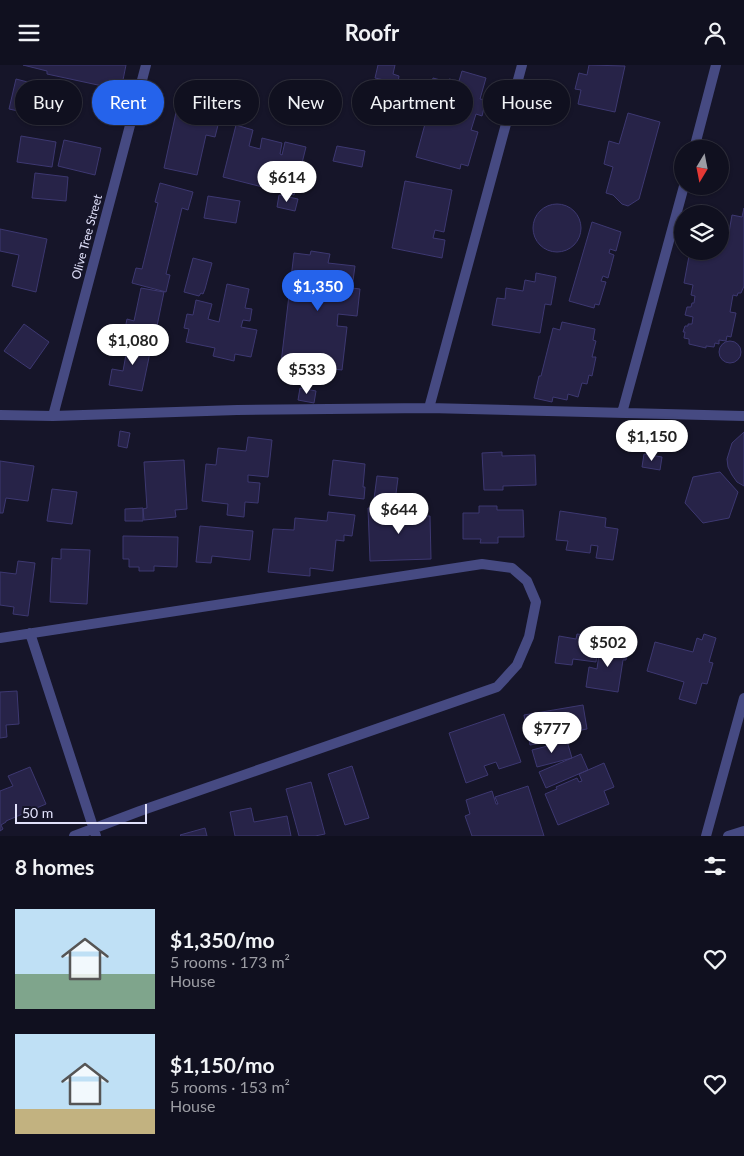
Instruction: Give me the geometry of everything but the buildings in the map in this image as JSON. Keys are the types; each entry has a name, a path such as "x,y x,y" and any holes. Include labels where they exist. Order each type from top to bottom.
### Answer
{"street":[{"name":"Olive Tree Street","path":"53,416 146,65"},
{"path":"429,408 522,65"},
{"path":"696,140 716,65"},
{"path":"622,413 682,195"},
{"path":"0,415 53,416 237,410 429,408 744,416"},
{"path":"0,638 482,564 512,568 527,581 536,602 529,637 518,665 496,687 94,832 74,836"},
{"path":"30,633 94,832"},
{"path":"706,836 744,698"},
{"path":"728,836 744,831"}]}
